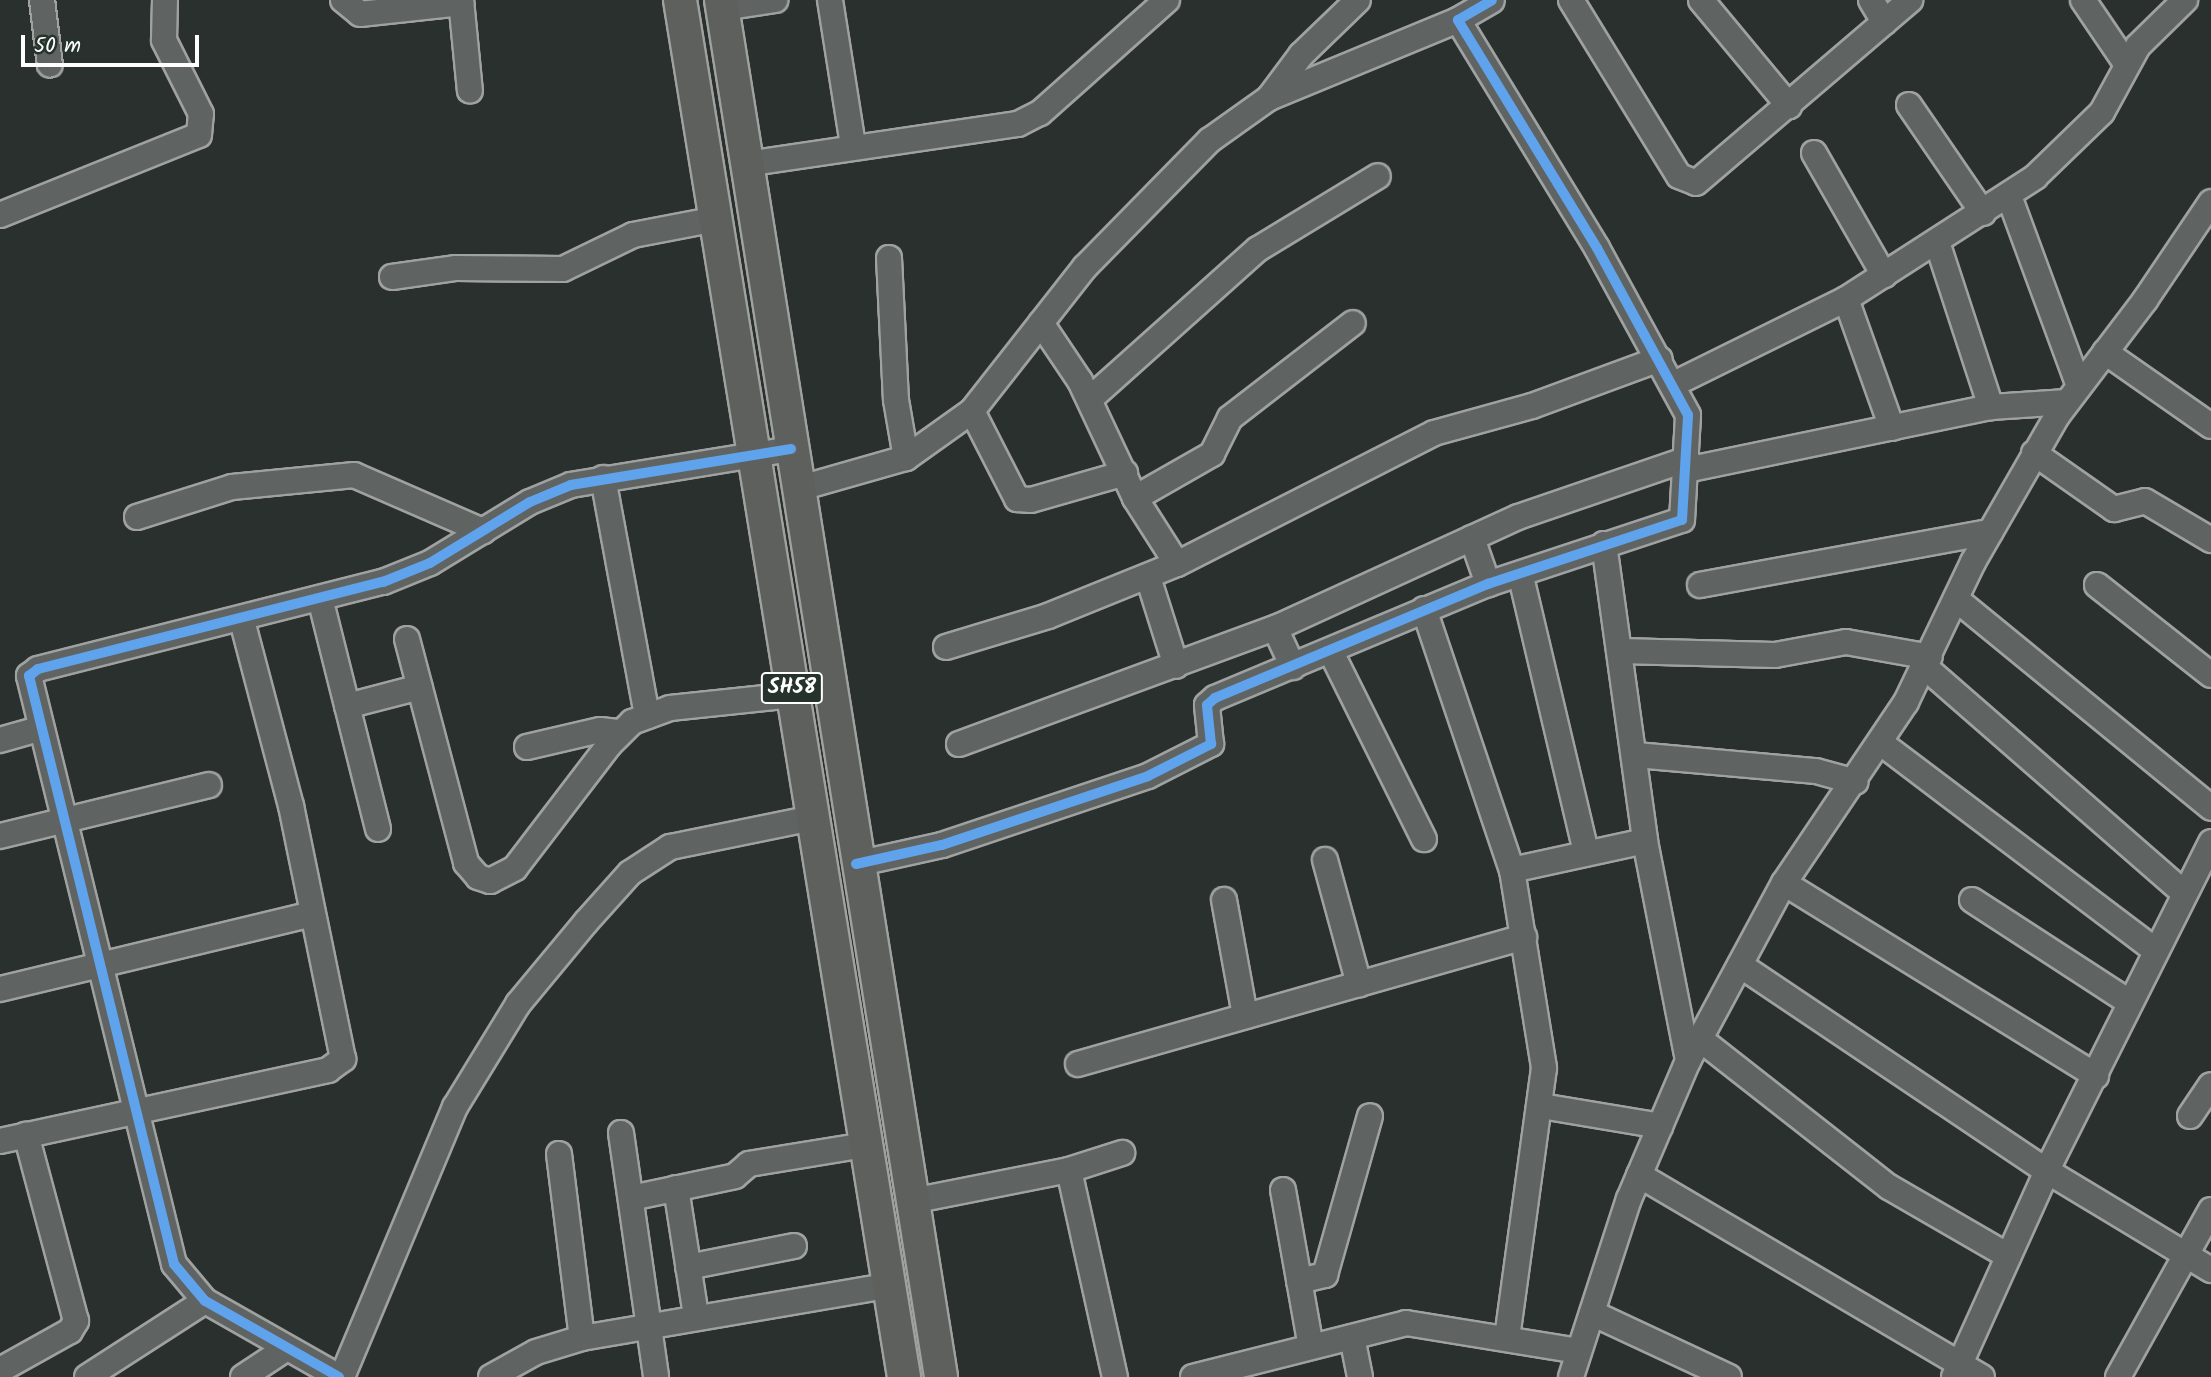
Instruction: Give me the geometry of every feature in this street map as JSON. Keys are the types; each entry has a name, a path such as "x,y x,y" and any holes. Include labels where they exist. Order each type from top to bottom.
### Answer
{"main road":[{"name":"SH58","path":"680,0 887,1286 904,1377"},
{"name":"SH58","path":"721,4 856,864 941,1377"}],"street":[{"path":"42,0 50,65"},
{"path":"0,215 199,135 201,114 164,40 165,0"},
{"path":"343,0 360,14 461,1 470,91"},
{"path":"721,4 775,0"},
{"path":"831,0 853,146"},
{"path":"746,164 1032,119 1167,0"},
{"path":"1269,98 1301,55 1358,0"},
{"path":"797,489 906,458 972,411 1085,267 1179,168 1269,98 1458,20 1492,0"},
{"path":"1571,0 1687,182 1708,177 1910,0"},
{"path":"1701,0 1789,106"},
{"path":"1871,0 1884,22"},
{"path":"2083,0 2127,65"},
{"path":"1674,384 1846,299 2009,196 2102,112 2127,65 2155,26 2185,0"},
{"path":"856,864 942,845 1148,776 1204,751 1213,736 1210,701 1488,584 1521,578 1604,544 1682,520 1688,415 1660,359 1458,20"},
{"path":"1909,105 1983,213"},
{"path":"1814,153 1884,275"},
{"path":"1090,399 1258,249 1378,176"},
{"path":"2009,196 2073,394"},
{"path":"1571,1377 1639,1175 1688,1061 1784,883 1881,743 1927,662 1990,532 2034,453 2073,394 2210,206"},
{"path":"391,276 456,268 563,269 633,234 716,219"},
{"path":"1937,242 1991,407"},
{"path":"889,258 896,400 906,458"},
{"path":"1846,299 1892,428"},
{"path":"1041,323 1090,399 1135,498 1177,565"},
{"path":"1135,498 1212,454 1226,422 1353,323"},
{"path":"2105,352 2211,426"},
{"path":"946,647 1177,565 1434,433 1532,406 1660,359"},
{"path":"959,744 1275,628 1472,538 1686,465 2073,394"},
{"path":"972,411 1017,499 1031,500 1125,472"},
{"path":"791,449 603,478 552,492 430,563 321,602 33,671 28,688 133,1114 174,1264 205,1301 284,1350 340,1377 455,1107 518,1004 586,922 631,873 670,847 813,818"},
{"path":"2034,453 2113,509 2145,501 2211,540"},
{"path":"137,517 233,487 354,475 483,531"},
{"path":"603,478 647,716"},
{"path":"1700,584 1990,532"},
{"path":"1472,538 1488,584"},
{"path":"1604,544 1636,755 1645,842 1688,1061"},
{"path":"1148,577 1176,666"},
{"path":"1521,578 1586,853"},
{"path":"2098,585 2211,675"},
{"path":"1956,599 2211,808"},
{"path":"321,602 377,829"},
{"path":"1424,609 1512,870 1544,1068 1507,1338"},
{"path":"0,1141 133,1114 337,1066 344,1048 312,914 291,806 242,620"},
{"path":"1275,628 1293,667"},
{"path":"407,639 466,863 484,880 498,879 515,868 620,732 647,716 793,695"},
{"path":"1620,651 1774,656 1846,642 1927,662 2196,887"},
{"path":"1331,652 1424,839"},
{"path":"347,706 420,687"},
{"path":"0,740 39,729"},
{"path":"527,747 600,730 620,732"},
{"path":"1881,743 2155,950"},
{"path":"1636,755 1816,771 1856,782"},
{"path":"0,835 209,785"},
{"path":"1512,870 1645,842"},
{"path":"1956,1371 2047,1171 2096,1076 2129,1002 2155,950 2196,887 2211,842"},
{"path":"1325,860 1359,984"},
{"path":"1784,883 2096,1076"},
{"path":"1224,900 1245,1016"},
{"path":"1972,900 2129,1002"},
{"path":"0,989 312,914"},
{"path":"1078,1063 1524,937"},
{"path":"1740,965 2047,1171 2211,1270"},
{"path":"1700,1039 1889,1186 2008,1256"},
{"path":"2190,1116 2211,1085"},
{"path":"1541,1105 1660,1126"},
{"path":"1299,1281 1325,1275 1370,1116"},
{"path":"621,1133 651,1322 656,1377"},
{"path":"0,1370 70,1331 76,1321 26,1135"},
{"path":"631,1198 735,1176 749,1164 864,1144"},
{"path":"912,1201 1069,1170 1122,1153"},
{"path":"559,1154 582,1338"},
{"path":"1069,1170 1115,1377"},
{"path":"1639,1175 1956,1371 1982,1377"},
{"path":"676,1188 696,1315"},
{"path":"1283,1190 1311,1347"},
{"path":"2119,1377 2211,1210"},
{"path":"688,1267 794,1246"},
{"path":"491,1377 524,1357 582,1338 651,1322 887,1286"},
{"path":"87,1377 205,1301"},
{"path":"1592,1312 1729,1377"},
{"path":"1193,1377 1255,1370 1311,1347 1423,1322 1578,1351"},
{"path":"1352,1337 1360,1377"},
{"path":"243,1377 284,1350"}],"cycle path":[{"path":"856,864 942,845 1148,776 1211,744 1207,705 1215,698 1488,584 1682,520 1688,415 1597,248 1458,20 1492,0"},
{"path":"339,1377 205,1301 174,1264 29,676 38,669 383,582 430,563 530,502 571,485 791,449"}]}
